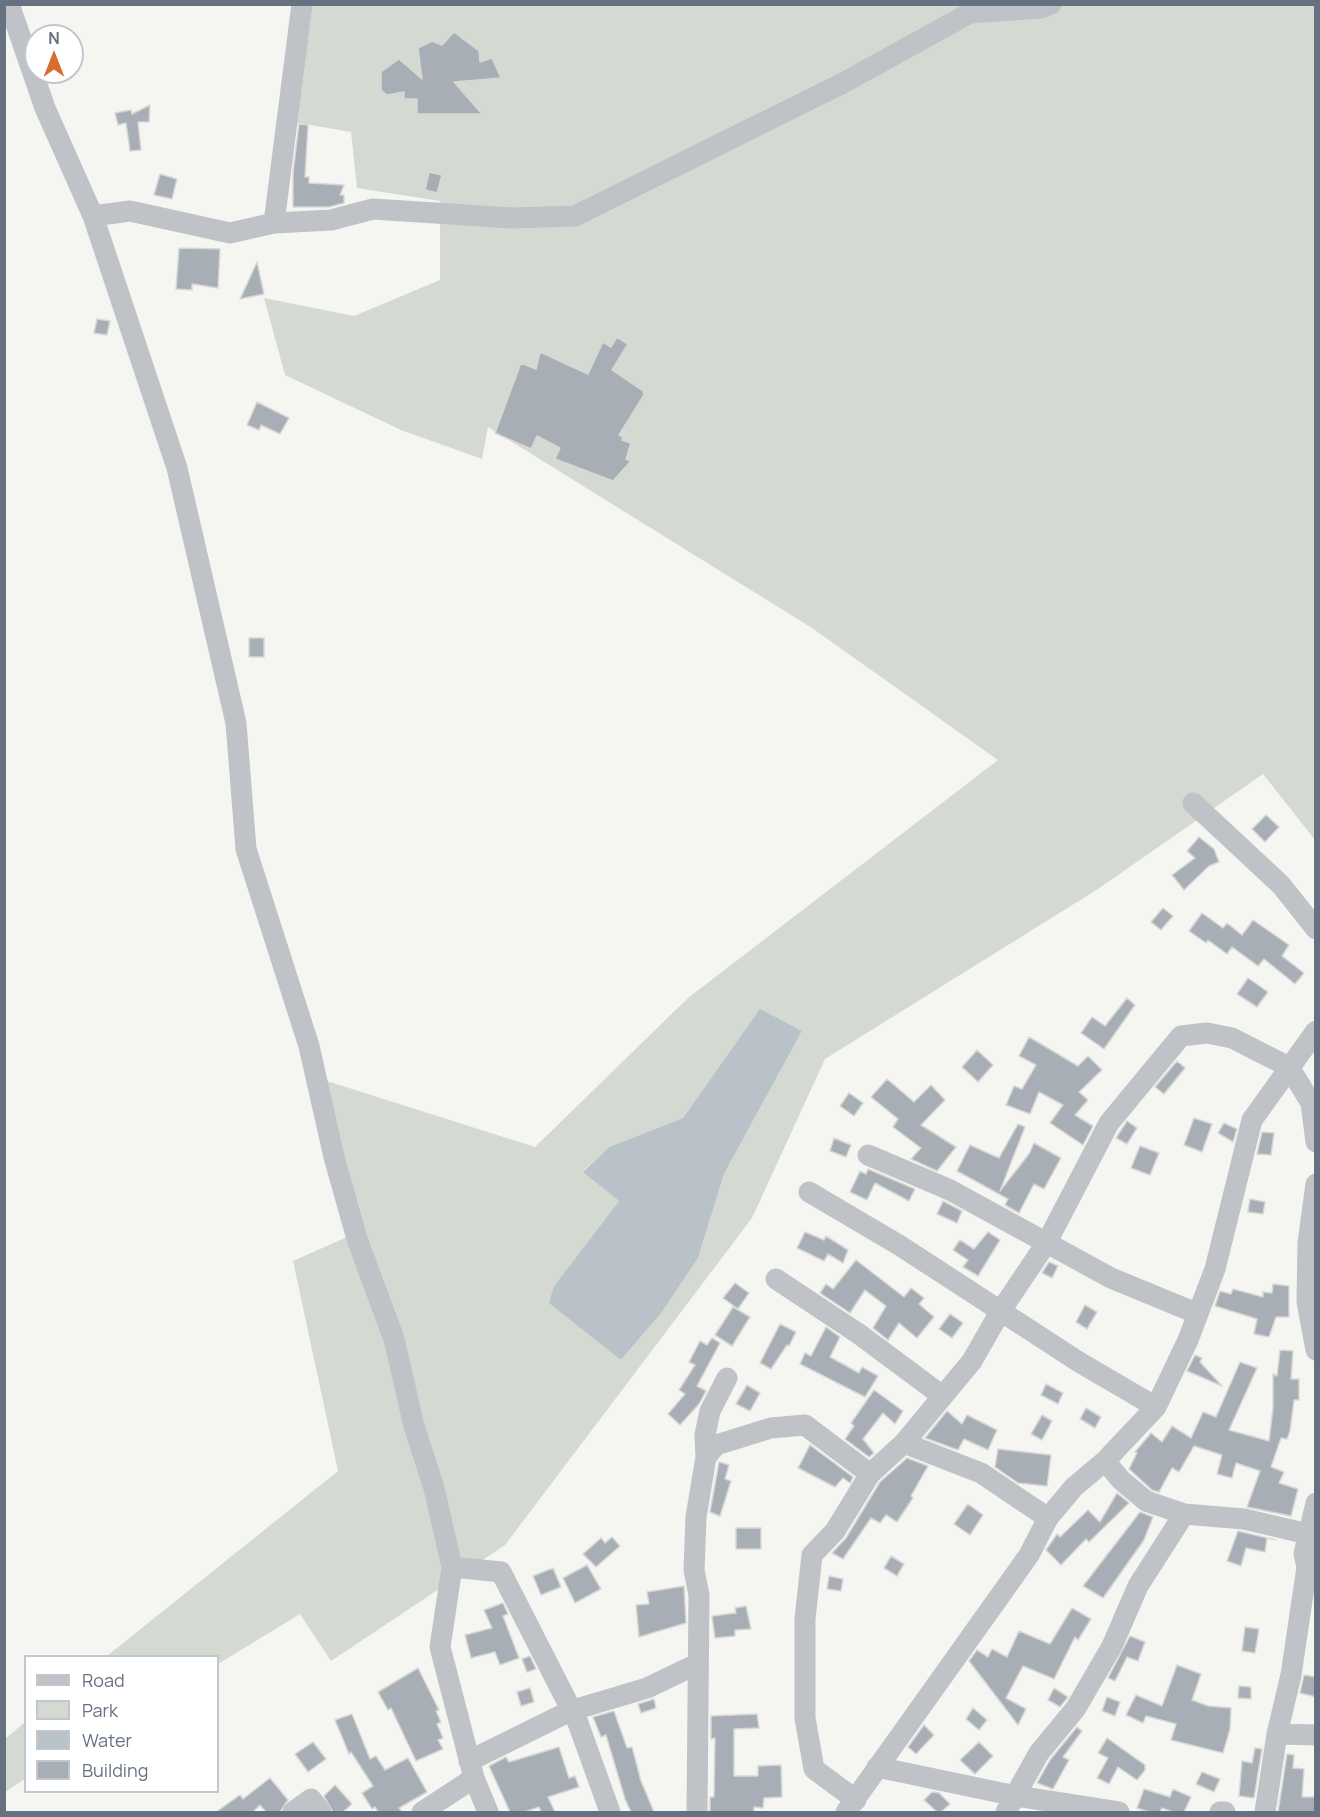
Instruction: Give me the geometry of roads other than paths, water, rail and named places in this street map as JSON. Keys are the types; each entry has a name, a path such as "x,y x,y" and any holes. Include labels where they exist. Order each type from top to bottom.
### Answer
{"street":[{"path":"9,4 45,108 93,216 177,468 236,723 246,849 309,1046 334,1156 357,1239 394,1339 414,1426 435,1488 452,1567 440,1647 472,1770 488,1812"},
{"path":"274,223 302,4"},
{"path":"93,216 130,211 230,233 274,223 331,220 373,209 512,218 575,216 843,83 970,13 1051,4"},
{"path":"1192,803 1281,885 1316,929"},
{"path":"1316,1031 1289,1067 1252,1120 1215,1269 1196,1313 1188,1340 1156,1407 1105,1461 1074,1487 1048,1518 1029,1556 851,1806 814,1769 805,1718 805,1619 812,1556 835,1531 870,1474 904,1443 941,1395 972,1361 1000,1312 1047,1242 1109,1123 1181,1036 1207,1033 1232,1038 1289,1067 1311,1103 1316,1142"},
{"path":"868,1155 950,1190 1112,1278 1196,1313"},
{"path":"1316,1184 1308,1243 1307,1302 1316,1350"},
{"path":"809,1191 1156,1407"},
{"path":"776,1279 859,1334 941,1395"},
{"path":"697,1812 699,1595 694,1570 696,1517 706,1457 705,1435 710,1411 727,1378"},
{"path":"706,1457 716,1445 771,1428 805,1425 870,1474"},
{"path":"904,1443 981,1473 1048,1518"},
{"path":"1105,1461 1121,1480 1146,1501 1184,1514 1244,1520 1308,1534"},
{"path":"1265,1812 1277,1734 1291,1675 1311,1568 1304,1554 1316,1503"},
{"path":"1011,1804 1039,1753 1076,1708 1112,1646 1138,1586 1184,1514"},
{"path":"452,1567 501,1572 578,1723 610,1812"},
{"path":"422,1812 472,1770 570,1711 646,1688 697,1664"},
{"path":"1277,1734 1316,1736"},
{"path":"877,1767 1011,1804 1119,1812"},
{"path":"293,1812 311,1799 321,1812"},
{"path":"1220,1812 1225,1812"}],"water":[{"path":"760,1009 802,1031 724,1174 698,1258 662,1312 621,1360 549,1303 554,1286 619,1201 583,1172 609,1147 683,1118"}]}
